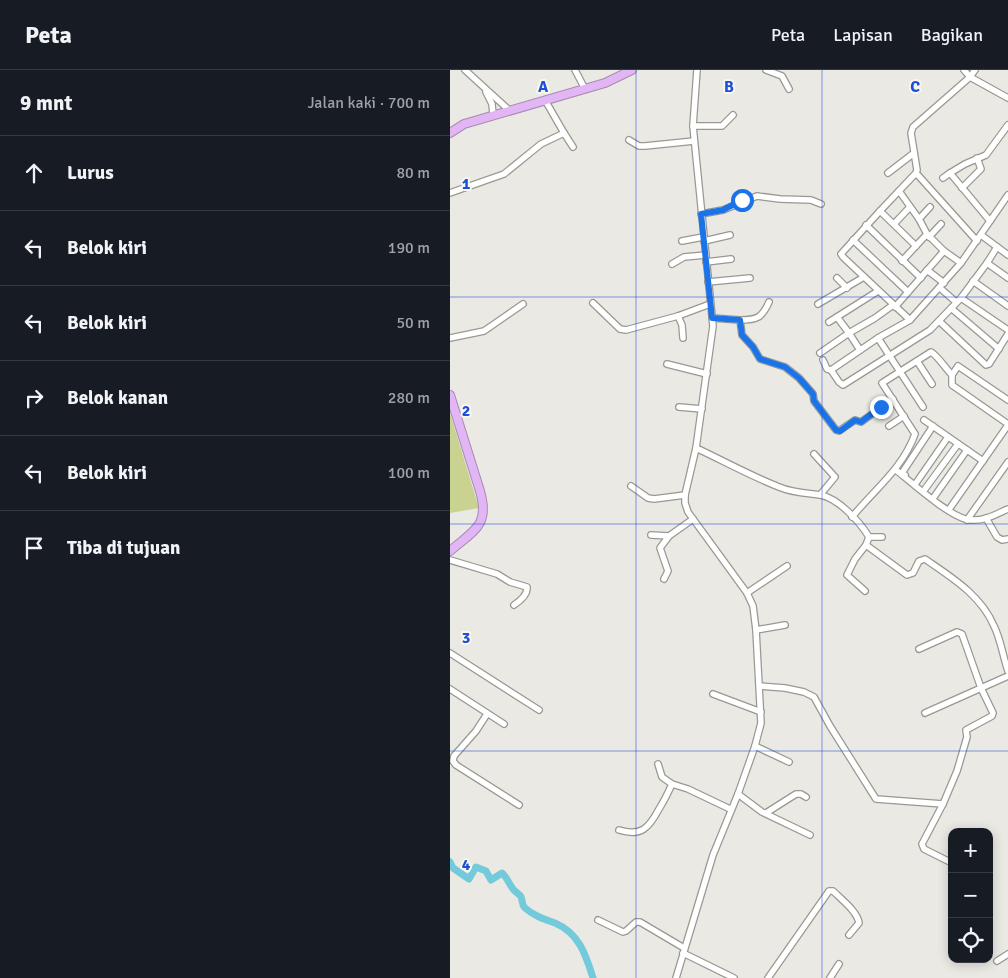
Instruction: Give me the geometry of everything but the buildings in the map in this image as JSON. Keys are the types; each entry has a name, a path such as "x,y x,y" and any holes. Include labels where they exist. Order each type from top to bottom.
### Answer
{"highway":[{"path":"450,133 464,124 617,79 632,70"},
{"path":"450,395 484,503 484,513 478,526 450,552"}],"street":[{"path":"464,70 509,110"},
{"path":"576,70 585,89"},
{"path":"676,978 713,855 730,809 738,794 761,724 760,686 753,606 747,593 686,508 685,495 696,448 713,326 692,126 697,70"},
{"path":"766,70 782,76 789,89"},
{"path":"964,70 970,78 1008,98"},
{"path":"910,320 842,256 842,253 916,173 911,133 913,127 970,78 975,70"},
{"path":"484,88 492,104 493,115"},
{"path":"545,100 573,147"},
{"path":"692,126 722,126 733,115"},
{"path":"943,178 977,158 986,155 1008,125"},
{"path":"450,193 504,174 541,144 564,133"},
{"path":"630,140 639,146 694,141"},
{"path":"888,173 914,153"},
{"path":"962,188 981,169 977,158"},
{"path":"916,173 976,241"},
{"path":"950,173 990,221"},
{"path":"899,191 919,219 928,236 961,263"},
{"path":"831,370 878,338 910,320 961,263 1008,195"},
{"path":"701,214 723,210 756,196 810,200 821,204"},
{"path":"894,224 910,207"},
{"path":"919,219 930,207"},
{"path":"880,211 916,246"},
{"path":"902,261 940,224"},
{"path":"866,226 921,278"},
{"path":"682,241 730,235"},
{"path":"981,235 1008,255"},
{"path":"853,240 908,292"},
{"path":"823,360 839,382 844,384 930,330 959,300 997,247"},
{"path":"820,353 894,306 944,251"},
{"path":"672,264 684,257 731,259"},
{"path":"987,263 1008,278"},
{"path":"927,270 959,300 1008,330"},
{"path":"818,304 864,277"},
{"path":"708,282 750,278"},
{"path":"837,278 847,288"},
{"path":"973,281 1008,306"},
{"path":"829,322 878,291"},
{"path":"712,318 754,320 764,314 769,302"},
{"path":"593,303 623,330 678,316 710,304"},
{"path":"450,338 484,331 523,304"},
{"path":"951,308 998,349"},
{"path":"678,316 682,325 683,338"},
{"path":"837,317 860,350"},
{"path":"740,320 742,335 753,347 760,359 785,367 799,378 813,394 814,401 836,430 840,431 855,420 861,422 893,399"},
{"path":"939,321 985,365 989,364 1008,334"},
{"path":"878,338 923,407"},
{"path":"852,517 876,488 896,470 915,434 882,383 931,352 936,354 943,366 952,375"},
{"path":"916,361 932,384"},
{"path":"667,364 707,374"},
{"path":"949,509 1008,425 952,385 952,375 958,366 1008,400"},
{"path":"679,407 702,409"},
{"path":"888,426 904,416"},
{"path":"924,420 983,461"},
{"path":"933,426 902,473 949,509"},
{"path":"916,483 948,436"},
{"path":"925,489 958,444"},
{"path":"696,448 781,488 800,493 820,495 832,500 852,517 869,537"},
{"path":"934,497 967,450"},
{"path":"814,454 835,477 820,495"},
{"path":"967,520 1008,462"},
{"path":"896,470 967,520 996,516 1008,509"},
{"path":"631,486 648,498 654,499 685,495"},
{"path":"986,518 997,537 1002,540 1008,539"},
{"path":"664,579 668,571 660,548 669,536 693,519"},
{"path":"650,535 669,536"},
{"path":"869,537 882,536"},
{"path":"865,590 846,575 866,545 869,537"},
{"path":"866,545 907,575 913,573 919,561 925,559 969,591 980,603 995,626 1008,671"},
{"path":"450,560 497,574 510,582 528,588 522,600 514,604"},
{"path":"747,593 787,566"},
{"path":"756,630 785,625"},
{"path":"919,649 957,632 961,633 981,688 993,714 966,730 967,737 957,771 922,847 948,861"},
{"path":"450,653 539,710"},
{"path":"925,713 1008,676"},
{"path":"760,686 798,690 814,697 876,799 943,804"},
{"path":"450,689 504,724"},
{"path":"713,694 761,712"},
{"path":"487,714 482,724 454,756 452,761 519,805"},
{"path":"755,746 789,762"},
{"path":"658,764 662,777 672,784 688,789 730,809"},
{"path":"619,830 633,833 647,828 653,821 672,784"},
{"path":"738,794 766,813 810,835"},
{"path":"766,813 796,794 801,794 806,798"},
{"path":"768,978 829,891 833,892 849,907 858,919 858,923 849,935"},
{"path":"598,920 623,932 636,922 640,922 683,950 734,978"},
{"path":"997,961 1008,954"},
{"path":"830,978 839,964"}],"green space":[{"path":"450,413 479,508 450,513"}],"waterway":[{"path":"450,862 453,868 469,879 476,867 486,871 491,880 502,873 522,898 525,908 563,927 576,939 584,953 593,978"}],"route":[{"path":"742,200 723,210 701,214 712,318 740,320 742,335 753,347 760,359 785,367 799,378 813,394 814,401 836,430 840,431 855,420 861,422 881,407"}]}
